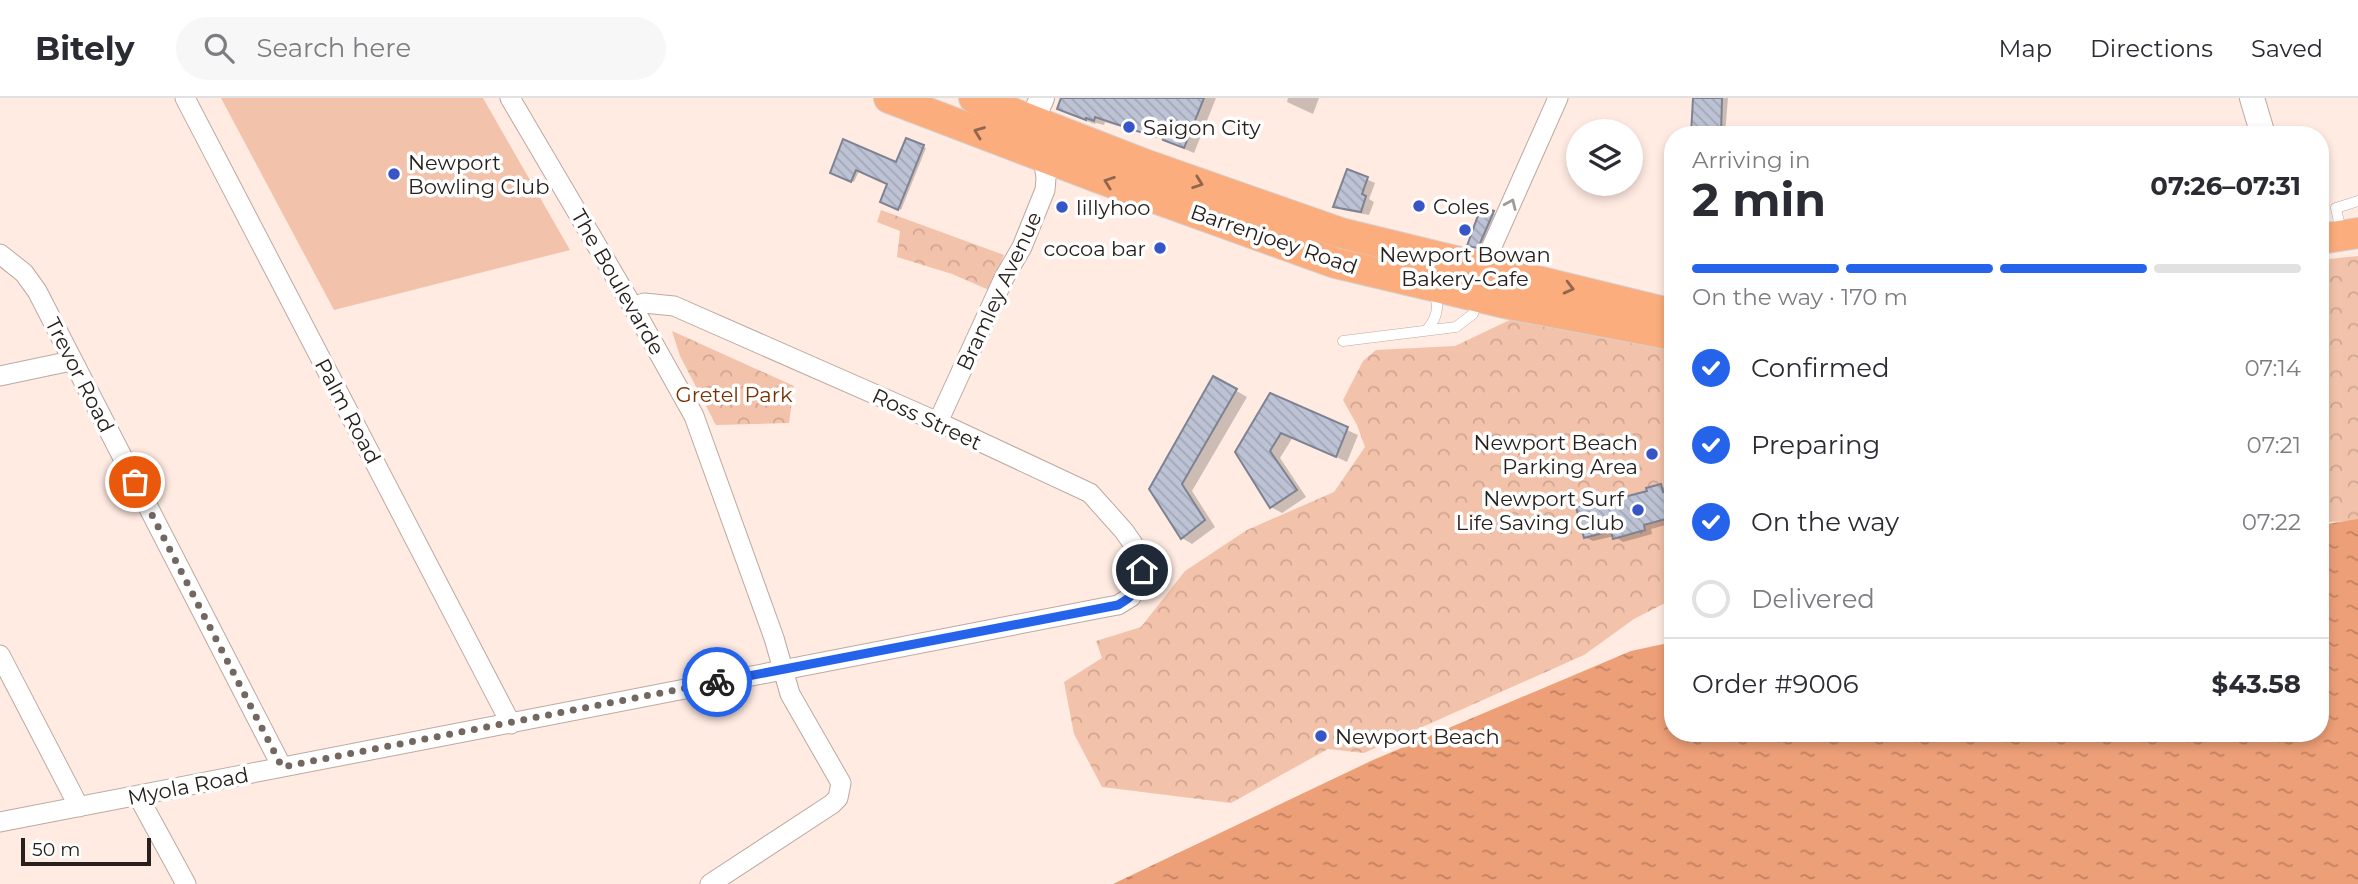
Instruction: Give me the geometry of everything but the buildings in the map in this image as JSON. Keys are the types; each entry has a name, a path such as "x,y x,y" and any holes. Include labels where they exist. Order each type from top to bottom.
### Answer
{"main road":[{"name":"Barrenjoey Road","path":"889,98 1335,263 1477,297 1664,333"},
{"name":"Barrenjoey Road","path":"974,98 1037,109 1202,185 1341,233 1664,312"}],"street":[{"name":"Palm Road","path":"185,98 511,724"},
{"name":"The Boulevarde","path":"510,98 694,416 790,694 839,777 841,789 832,804 710,884"},
{"path":"1477,297 1483,267 1558,98"},
{"path":"2252,98 2260,126"},
{"name":"Bramley Avenue","path":"938,422 1004,278 1022,247 1045,190 1042,156"},
{"name":"Trevor Road","path":"0,254 24,273 37,291 282,767"},
{"name":"Ross Street","path":"633,307 644,303 674,306 938,422 1090,493 1133,544 1142,570 1142,579 1136,591 1118,605"},
{"path":"0,376 71,360"},
{"name":"Myola Road","path":"0,822 1118,605"},
{"path":"0,655 79,807"},
{"path":"138,796 186,884"}],"lane":[{"path":"2340,236 2336,208 2358,201"},
{"path":"1427,330 1434,321 1437,310 1437,299 1429,286"},
{"path":"1343,341 1456,327 1473,314 1477,297"}],"green space":[{"name":"Newport Bowling Club","path":"221,98 483,98 570,250 334,310"},
{"path":"881,210 1004,255 989,290 952,274 897,257 900,231 877,222"},
{"path":"2358,256 2358,521 2329,522 2329,259"},
{"path":"1514,318 1664,338 1664,604 1634,619 1584,655 1364,753 1328,749 1231,803 1102,787 1074,734 1064,682 1102,658 1096,641 1141,627 1185,571 1247,530 1334,492 1365,447 1343,400 1363,361 1376,350 1455,346"},
{"name":"Gretel Park","path":"672,331 794,386 789,423 716,425 680,356"}],"water":[{"path":"2358,519 2358,884 1113,884 1373,760 1631,651 1664,644 1664,742 2329,742 2329,524"}],"way so far":[{"path":"135,482 282,767 717,682"}],"place":[{"name":"Saigon City","path":"1129,127"},
{"name":"Newport Bowling Club","path":"394,174"},
{"name":"Coles","path":"1419,206"},
{"name":"lillyhoo","path":"1062,207"},
{"name":"Newport Bowan Bakery-Cafe","path":"1465,230"},
{"name":"cocoa bar","path":"1160,248"},
{"name":"Newport Beach Parking Area","path":"1652,454"},
{"name":"Newport Surf Life Saving Club","path":"1638,510"},
{"name":"Newport Beach","path":"1321,736"}],"route":[{"path":"717,682 1118,605 1136,591 1142,579 1142,570"}]}
